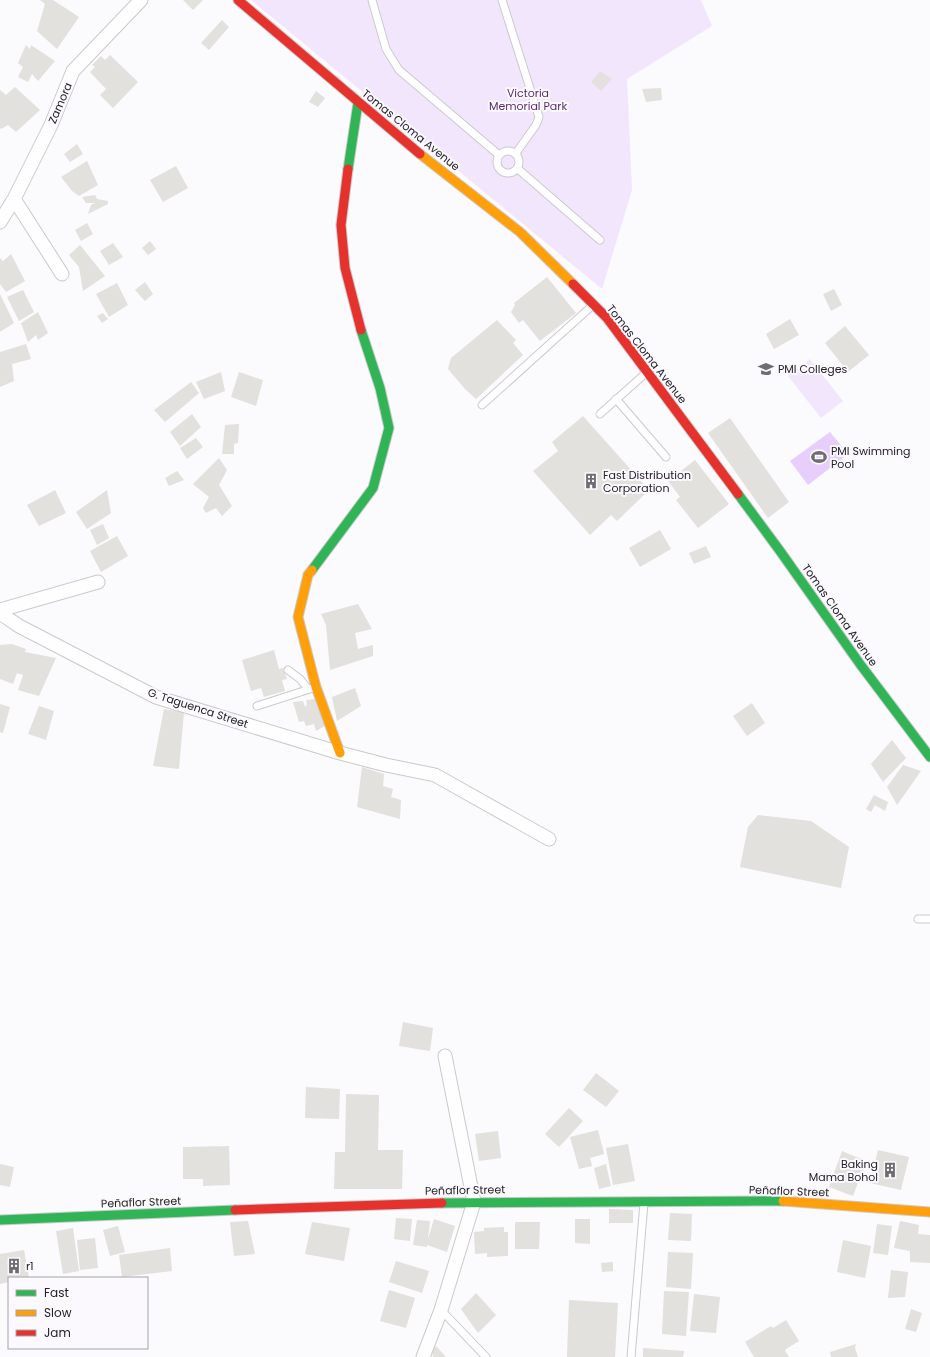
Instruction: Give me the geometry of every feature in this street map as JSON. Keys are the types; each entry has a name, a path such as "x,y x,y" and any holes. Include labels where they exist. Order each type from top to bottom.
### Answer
{"main road":[{"name":"Tomas Cloma Avenue","path":"238,0 401,139 520,232 607,318 780,551 860,664 930,757"},
{"path":"340,753 312,688 298,617 308,575 373,488 389,428 380,388 345,268 341,225 358,103"},
{"name":"Peñaflor Street","path":"0,1220 474,1202 780,1201 930,1212"}],"street":[{"name":"Zamora","path":"0,222 14,199 51,124 73,71 141,0"},
{"path":"14,199 62,274"},
{"path":"0,610 98,582"},
{"name":"G. Taguenca Street","path":"0,614 18,626 156,697 340,753 386,765 435,775 549,839"},
{"path":"423,1357 441,1310 474,1202 445,1056"}],"lane":[{"path":"372,0 386,49 399,70 499,155"},
{"path":"504,1 539,116 536,125 516,153"},
{"path":"510,150 516,153 519,157 520,163 518,169 512,173 505,173 499,169 497,162 499,155 504,151 510,150"},
{"path":"518,169 600,240"},
{"path":"482,404 593,305"},
{"path":"600,414 647,372"},
{"path":"616,399 666,457"},
{"path":"288,670 312,688"},
{"path":"257,706 312,688"},
{"path":"918,919 930,919"},
{"path":"631,1357 644,1201"},
{"path":"441,1310 486,1357"}],"green space":[{"name":"Victoria Memorial Park","path":"251,0 701,0 712,26 627,79 632,190 602,289"},
{"path":"810,359 843,401 821,418 788,376"}],"shaded area":[{"name":"PMI Swimming Pool","path":"830,432 848,454 808,485 790,461"}],"building":[{"path":"40,0 53,0 79,17 57,49 37,31 45,4"},
{"path":"183,0 203,0 193,10"},
{"path":"222,20 229,27 209,50 201,43"},
{"path":"26,45 30,49 31,45 55,61 38,81 32,74 28,82 18,77 23,67 18,63"},
{"path":"110,55 138,82 113,108 100,95 106,89 90,72 95,67 92,65 101,56 105,60"},
{"path":"600,71 612,79 601,91 591,82"},
{"path":"15,87 40,110 16,132 8,125 1,129 0,128 0,90 6,95"},
{"path":"661,88 662,100 646,102 642,89"},
{"path":"316,91 325,98 318,107 309,102"},
{"path":"77,144 83,154 70,162 64,154"},
{"path":"87,161 98,185 79,196 72,191 61,177"},
{"path":"176,166 188,188 163,202 150,180"},
{"path":"95,195 97,199 108,201 108,204 88,214 91,205 95,203 86,203 82,197"},
{"path":"87,223 93,234 81,241 75,230"},
{"path":"150,241 156,249 148,255 142,248"},
{"path":"113,243 123,257 109,265 100,251"},
{"path":"80,245 105,276 83,291 79,267 69,255"},
{"path":"11,254 25,281 6,292 0,284 0,258 3,261"},
{"path":"547,277 576,313 540,341 523,320 519,323 511,312 515,305 514,303"},
{"path":"145,282 153,294 145,301 135,290"},
{"path":"117,283 128,305 109,317 96,294"},
{"path":"834,289 842,305 831,311 823,294"},
{"path":"23,290 34,312 19,321 7,297"},
{"path":"0,294 14,323 0,332"},
{"path":"38,312 48,333 38,340 36,335 28,342 21,323"},
{"path":"103,313 108,319 102,323 97,316"},
{"path":"790,319 799,335 774,349 766,334"},
{"path":"497,320 516,340 513,343 523,355 476,399 465,389 448,369 451,358"},
{"path":"845,326 869,355 848,372 825,343"},
{"path":"26,344 31,359 12,364 14,381 0,387 0,352"},
{"path":"221,372 225,391 204,399 196,382"},
{"path":"239,372 263,380 256,406 231,397"},
{"path":"191,382 199,393 165,422 154,410"},
{"path":"192,414 201,427 180,446 170,432"},
{"name":"Fast Distribution Corporation","path":"583,416 649,490 617,521 611,515 590,535 533,471 558,451 552,442"},
{"path":"730,418 789,502 768,518 708,433"},
{"path":"239,424 238,443 234,444 234,454 222,454 225,425"},
{"path":"196,438 203,447 187,459 180,448"},
{"path":"219,458 227,470 219,485 232,506 222,516 216,508 206,513 203,508 209,497 193,484"},
{"path":"695,460 729,504 698,528 676,500 680,497 668,481"},
{"path":"177,471 184,480 169,486 165,478"},
{"path":"55,490 66,513 39,526 27,505"},
{"path":"107,490 111,513 87,529 76,512"},
{"path":"103,524 109,538 97,545 90,530"},
{"path":"660,530 671,549 640,567 629,548"},
{"path":"117,536 128,556 101,572 90,551"},
{"path":"706,546 711,557 694,564 689,553"},
{"path":"358,604 372,629 355,633 358,649 373,645 373,656 330,670 326,625 321,614"},
{"path":"12,644 26,649 25,652 56,658 39,696 18,690 23,675 17,673 13,684 0,679 0,645"},
{"path":"274,650 279,669 283,668 287,679 282,680 285,691 264,697 261,688 251,691 242,660"},
{"path":"355,688 361,706 337,721 332,697"},
{"path":"315,699 325,726 316,731 314,724 306,726 304,721 299,722 293,702 303,701 305,707 307,704 306,700"},
{"path":"752,703 765,723 747,736 733,716"},
{"path":"0,704 10,707 3,733 0,732"},
{"path":"39,706 54,711 46,740 28,734"},
{"path":"164,709 184,712 179,769 153,766"},
{"path":"892,740 906,758 883,782 871,764"},
{"path":"903,765 921,771 897,805 887,787"},
{"path":"362,767 384,774 383,786 393,789 391,797 401,800 400,819 357,807"},
{"path":"874,795 888,802 885,811 875,805 871,812 866,809"},
{"path":"758,815 811,821 849,847 841,888 740,867 748,827"},
{"path":"403,1022 433,1028 430,1051 399,1046"},
{"path":"596,1073 619,1091 606,1107 583,1090"},
{"path":"306,1087 340,1089 339,1119 305,1118"},
{"path":"346,1094 379,1095 378,1150 403,1150 402,1189 334,1189 335,1152 345,1152"},
{"path":"569,1108 583,1121 559,1147 545,1134"},
{"path":"598,1130 604,1154 590,1158 592,1166 579,1169 570,1137"},
{"path":"498,1131 501,1158 479,1161 475,1134"},
{"path":"628,1144 635,1181 613,1185 606,1148"},
{"path":"229,1146 230,1185 203,1186 203,1179 183,1179 183,1147"},
{"name":"Baking Mama Bohol","path":"878,1150 909,1157 901,1190 870,1183"},
{"path":"842,1151 866,1161 853,1196 829,1187"},
{"path":"0,1164 14,1167 10,1187 0,1185"},
{"path":"606,1164 611,1186 599,1189 594,1168"},
{"path":"609,1209 633,1210 633,1223 609,1223"},
{"path":"670,1213 692,1214 691,1241 668,1240"},
{"path":"396,1218 412,1219 410,1241 394,1239"},
{"path":"434,1219 455,1226 447,1252 427,1245 427,1247 413,1245 417,1220 430,1221 428,1239"},
{"path":"575,1219 590,1219 590,1244 575,1243"},
{"path":"248,1221 255,1254 234,1256 230,1222"},
{"path":"900,1221 919,1225 918,1234 930,1235 930,1263 910,1262 910,1251 894,1248"},
{"path":"312,1222 350,1228 344,1261 305,1254"},
{"path":"515,1222 540,1222 539,1249 515,1249"},
{"path":"877,1224 892,1226 888,1255 873,1253"},
{"path":"118,1226 125,1252 110,1256 103,1230"},
{"path":"504,1227 504,1232 508,1232 508,1256 487,1257 487,1253 475,1254 474,1232 484,1231 484,1228"},
{"path":"73,1228 79,1271 63,1274 56,1231"},
{"path":"95,1238 98,1268 80,1270 77,1240"},
{"path":"843,1240 871,1246 865,1278 837,1272"},
{"path":"170,1248 172,1271 122,1277 119,1255"},
{"name":"r1","path":"24,1250 29,1277 8,1277 8,1282 0,1284 0,1254"},
{"path":"668,1252 693,1253 691,1289 666,1287"},
{"path":"396,1261 429,1271 422,1293 389,1282"},
{"path":"613,1262 613,1271 602,1272 601,1263"},
{"path":"891,1270 908,1272 905,1297 888,1298"},
{"path":"389,1290 415,1298 406,1328 380,1321"},
{"path":"664,1291 689,1292 686,1336 662,1334"},
{"path":"476,1293 496,1315 478,1333 461,1309"},
{"path":"694,1294 720,1297 716,1333 690,1331"},
{"path":"569,1300 618,1303 615,1357 567,1357"},
{"path":"911,1309 922,1313 916,1332 905,1329"},
{"path":"786,1320 799,1341 786,1349 785,1351 789,1357 754,1357 745,1342 771,1326 773,1328"},
{"path":"856,1344 855,1348 858,1357 831,1357 830,1352"},
{"path":"436,1346 446,1357 433,1357 432,1350"},
{"path":"643,1348 684,1351 683,1357 643,1357"}],"traffic: fast":[{"path":"348,169 358,103"},
{"path":"312,570 373,488 389,428 380,388 361,330"},
{"path":"738,494 860,664 930,757"},
{"path":"442,1203 783,1201"},
{"path":"0,1220 235,1210"}],"traffic: slow":[{"path":"420,154 520,232 573,284"},
{"path":"312,570 308,575 298,617 316,687 340,753"},
{"path":"783,1201 930,1212"}],"traffic: jam":[{"path":"238,0 420,154"},
{"path":"348,169 341,225 345,268 361,330"},
{"path":"573,284 607,318 738,494"},
{"path":"235,1210 442,1203"}],"place":[{"name":"PMI Colleges","path":"766,369"},
{"name":"PMI Swimming Pool","path":"819,457"},
{"name":"Fast Distribution Corporation","path":"591,481"},
{"name":"Baking Mama Bohol","path":"890,1170"},
{"name":"r1","path":"14,1266"}]}
